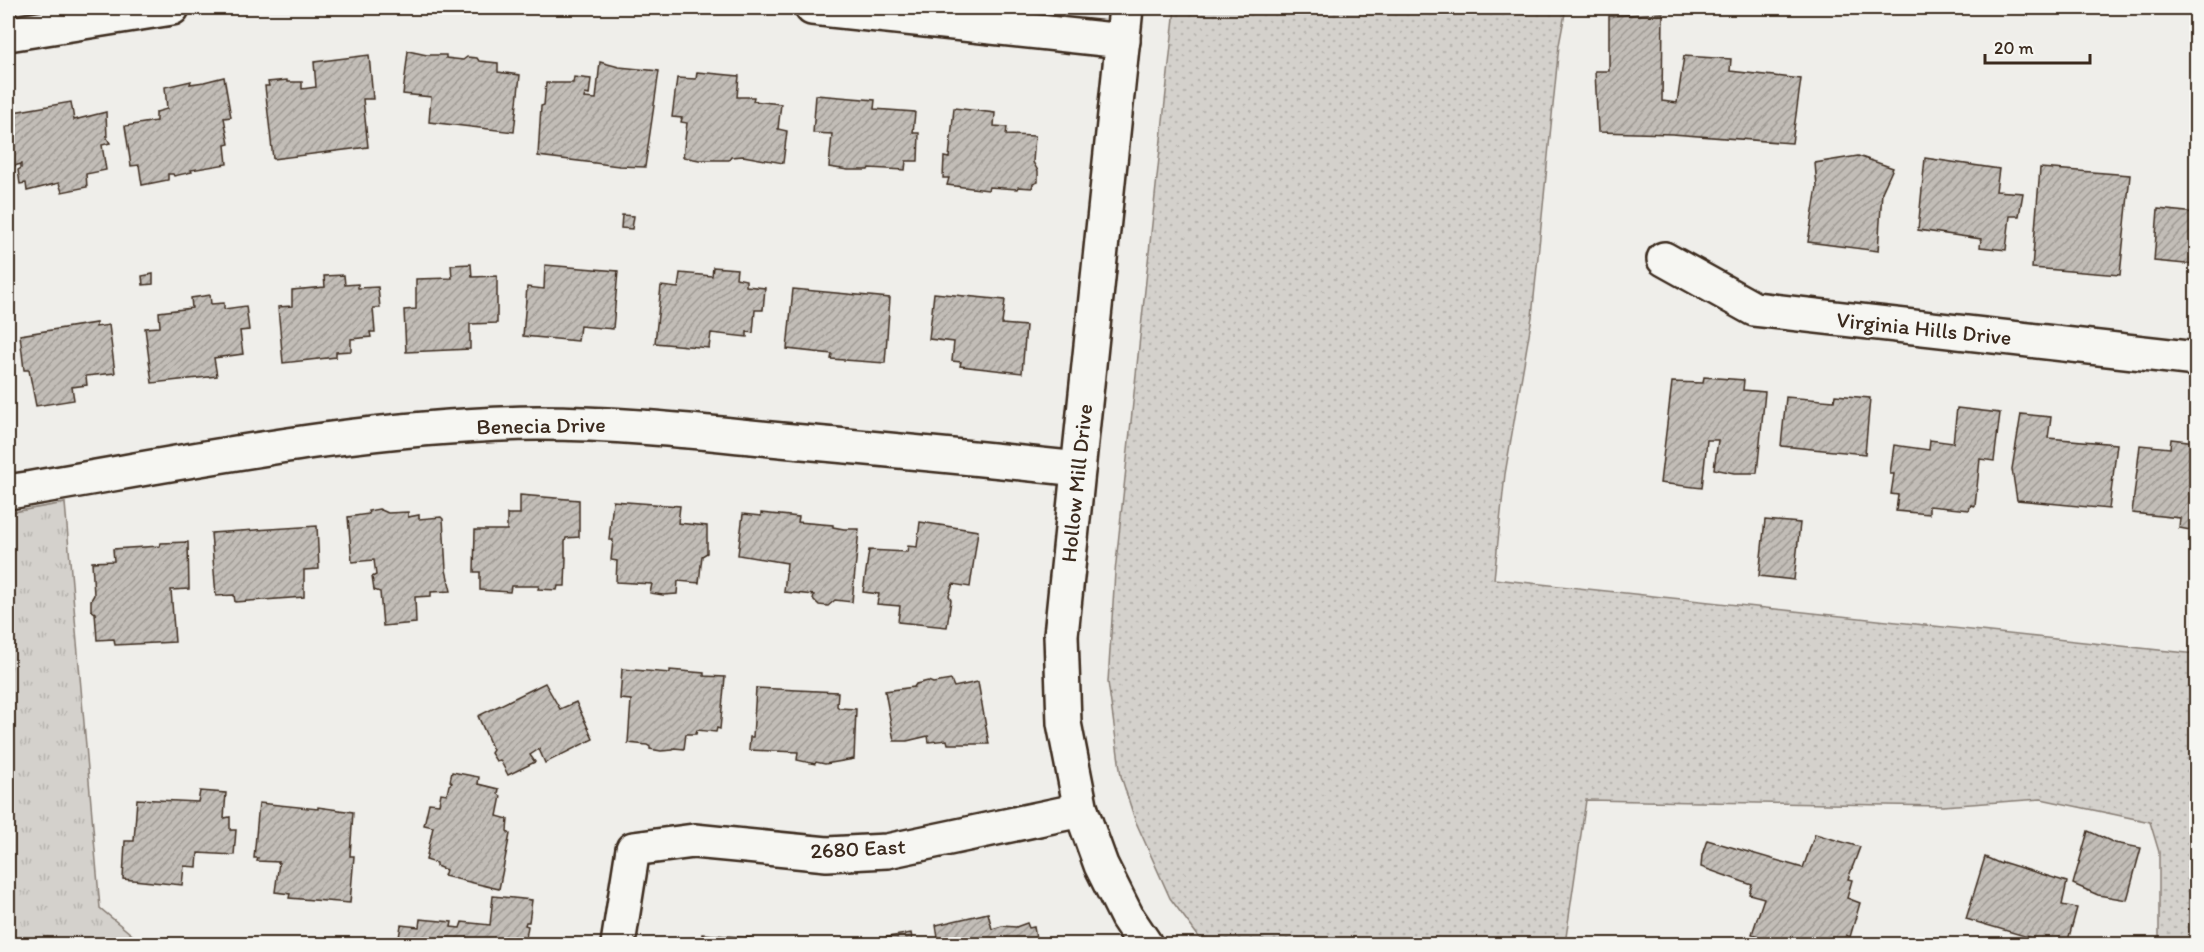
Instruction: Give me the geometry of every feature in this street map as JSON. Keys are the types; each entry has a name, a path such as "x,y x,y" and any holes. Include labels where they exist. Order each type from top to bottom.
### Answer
{"street":[{"path":"8,34 172,8"},
{"path":"812,8 1123,41"},
{"name":"Hollow Mill Drive","path":"1126,8 1061,635 1064,723 1081,810 1101,866 1127,917 1145,945"},
{"name":"Virginia Hills Drive","path":"1664,259 1754,309 2196,358"},
{"name":"Benecia Drive","path":"8,492 348,437 454,427 537,423 617,424 1078,469"},
{"name":"2680 East","path":"618,945 633,849 694,842 826,854 887,851 1081,810"}],"green space":[{"path":"1175,8 1566,8 1559,45 1532,317 1505,474 1494,579 2196,654 2196,944 2159,944 2159,852 2150,822 2041,799 1943,806 1586,800 1565,944 1204,944 1170,898 1135,820 1121,776 1108,682 1115,572"},
{"path":"65,503 100,908 143,944 8,944 8,513"}],"building":[{"path":"1663,13 1662,101 1677,103 1684,56 1731,59 1730,71 1801,79 1792,143 1672,134 1598,132 1595,71 1609,71 1609,16"},
{"path":"408,51 427,55 446,55 446,58 463,60 467,57 477,58 479,61 498,63 498,72 520,75 514,132 429,122 431,97 403,94"},
{"path":"369,55 373,99 363,99 368,147 273,159 265,86 269,86 268,82 287,80 287,82 302,82 302,89 316,87 314,62"},
{"path":"600,62 619,67 659,71 645,167 538,156 541,106 544,105 546,83 573,83 574,77 591,79 589,95 585,94 584,98 596,99"},
{"path":"697,72 739,76 737,97 754,97 753,101 781,104 778,129 787,131 783,163 743,156 731,157 729,160 699,160 683,157 687,123 681,122 682,118 672,117 677,78 696,79"},
{"path":"224,77 231,117 224,118 229,144 225,145 227,164 191,170 192,172 174,176 168,174 168,180 142,185 139,165 131,166 125,126 156,121 156,112 167,109 165,87"},
{"path":"816,95 875,100 874,109 915,112 913,133 919,133 918,161 906,161 905,170 869,168 868,170 848,170 829,167 832,134 813,133"},
{"path":"71,102 74,120 106,112 107,138 110,143 102,145 106,170 86,174 87,187 62,192 59,183 27,191 26,183 20,184 18,170 21,164 14,166 8,138 8,113"},
{"path":"954,108 995,113 994,126 1007,127 1006,135 1035,136 1033,162 1038,171 1038,182 1033,184 1032,188 989,187 988,190 947,185 949,178 943,178 944,157 949,158"},
{"path":"1858,156 1893,168 1882,192 1878,251 1808,242 1817,187 1815,163"},
{"path":"1925,158 1999,169 1996,191 2023,193 2019,216 2010,216 2006,250 1980,247 1981,239 1918,230"},
{"path":"2040,168 2130,175 2120,275 2032,268"},
{"path":"2158,209 2196,213 2196,265 2154,261"},
{"path":"622,215 634,216 632,229 621,228"},
{"path":"471,264 472,277 497,276 497,323 470,324 470,349 406,352 404,310 416,309 416,279 452,278 451,265"},
{"path":"545,265 618,271 613,329 580,326 578,341 523,336 527,287 544,289"},
{"path":"713,267 737,269 736,278 746,280 746,286 765,288 763,310 755,310 753,333 747,332 747,337 711,333 709,348 655,343 661,286 678,288 680,273 712,276"},
{"path":"153,274 153,284 143,285 142,276"},
{"path":"344,275 345,285 358,284 358,288 378,287 380,308 373,308 375,332 370,332 371,337 351,339 351,351 336,352 336,357 283,363 278,307 292,306 292,290 325,287 324,276"},
{"path":"793,289 890,298 885,363 831,359 832,354 787,349"},
{"path":"934,293 1005,300 1002,324 1026,326 1022,373 960,366 961,362 952,361 954,342 929,339"},
{"path":"210,295 211,304 224,303 224,309 246,306 249,330 240,331 243,354 214,358 217,376 152,383 145,328 160,327 159,312 192,308 191,298"},
{"path":"96,323 96,327 109,325 115,373 86,376 87,385 72,387 74,400 36,406 29,370 24,370 20,335"},
{"path":"1704,377 1744,380 1743,390 1765,392 1757,473 1734,473 1714,469 1718,440 1707,440 1702,488 1660,483 1672,382 1703,383"},
{"path":"1835,395 1870,398 1865,454 1781,446 1786,397 1834,401"},
{"path":"1957,408 2000,413 1994,461 1980,459 1975,506 1971,505 1969,510 1929,506 1929,514 1896,511 1898,495 1891,494 1894,474 1890,474 1894,445 1929,450 1930,440 1953,443"},
{"path":"2021,414 2051,417 2048,438 2117,444 2109,509 2017,500 2012,469"},
{"path":"2171,439 2196,442 2196,531 2179,528 2180,518 2132,513 2140,445 2170,448"},
{"path":"520,495 579,500 579,537 566,538 565,542 565,586 558,586 557,590 538,589 539,586 511,586 510,592 480,590 480,572 474,572 475,530 507,530 507,514 520,514"},
{"path":"613,501 680,506 678,523 707,526 707,553 702,556 699,583 678,581 677,594 663,595 650,593 652,584 616,582 617,561 611,560 613,540 609,540"},
{"path":"379,509 388,513 408,512 408,517 419,515 419,519 441,517 443,519 446,570 451,591 431,592 431,596 415,597 416,623 383,626 380,592 374,590 372,577 376,575 374,560 352,562 348,517 369,514 368,511"},
{"path":"761,513 799,517 798,522 859,529 852,602 835,600 828,606 819,605 813,599 814,595 784,592 787,563 738,555 743,514 761,516"},
{"path":"1765,520 1800,523 1794,580 1759,576"},
{"path":"920,522 978,531 970,587 953,584 949,596 951,600 947,627 898,622 900,606 877,604 879,594 863,592 869,550 907,552 908,546 917,547"},
{"path":"317,526 319,569 304,570 304,597 235,602 234,595 216,596 211,533"},
{"path":"188,542 189,589 171,590 175,642 115,645 114,639 97,640 95,613 91,610 91,600 94,595 92,562 114,561 113,549"},
{"path":"622,669 670,673 670,670 725,677 720,729 717,728 716,732 697,730 696,734 686,734 684,749 674,748 661,751 650,749 647,745 628,743 631,700 620,699"},
{"path":"951,680 954,687 978,682 989,744 948,744 947,740 929,742 928,736 907,741 894,741 885,691 914,687 916,684 928,681 933,683"},
{"path":"545,683 560,709 576,702 593,739 545,763 539,749 530,755 535,762 508,775 500,760 496,761 491,753 493,750 478,716"},
{"path":"756,688 838,692 837,706 839,708 856,709 854,759 825,764 816,762 815,764 797,760 798,752 749,750 750,737 753,737"},
{"path":"452,772 479,777 478,784 499,789 498,794 501,796 497,816 508,819 507,831 510,834 499,889 444,876 446,870 426,860 433,827 424,825 429,803 439,804 441,793 447,794 449,785 452,783 450,781"},
{"path":"200,791 226,793 224,818 230,817 230,830 236,830 234,855 198,853 197,867 184,866 182,885 123,879 125,841 134,841 137,799 198,802"},
{"path":"259,803 353,812 350,856 354,856 350,903 289,898 290,894 275,892 279,862 257,861 258,858 254,858"},
{"path":"2088,831 2115,843 2141,848 2127,900 2098,895 2073,884"},
{"path":"1815,834 1860,847 1848,879 1852,880 1847,898 1860,903 1850,937 1846,935 1844,944 1756,944 1758,936 1752,934 1764,898 1749,894 1752,885 1701,867 1707,840 1803,868"},
{"path":"1985,857 2001,864 2002,862 2067,882 2062,905 2077,908 2067,944 2052,944 1966,919"},
{"path":"493,896 532,900 529,922 525,925 528,926 525,944 398,944 401,925 419,927 420,919 452,922 451,927 460,928 462,922 490,925"},
{"path":"988,913 992,929 1002,926 1016,927 1027,923 1029,928 1034,927 1037,944 939,944 936,925"},
{"path":"911,933 913,944 848,944"},
{"path":"702,934 751,938 751,944 701,944"}]}
